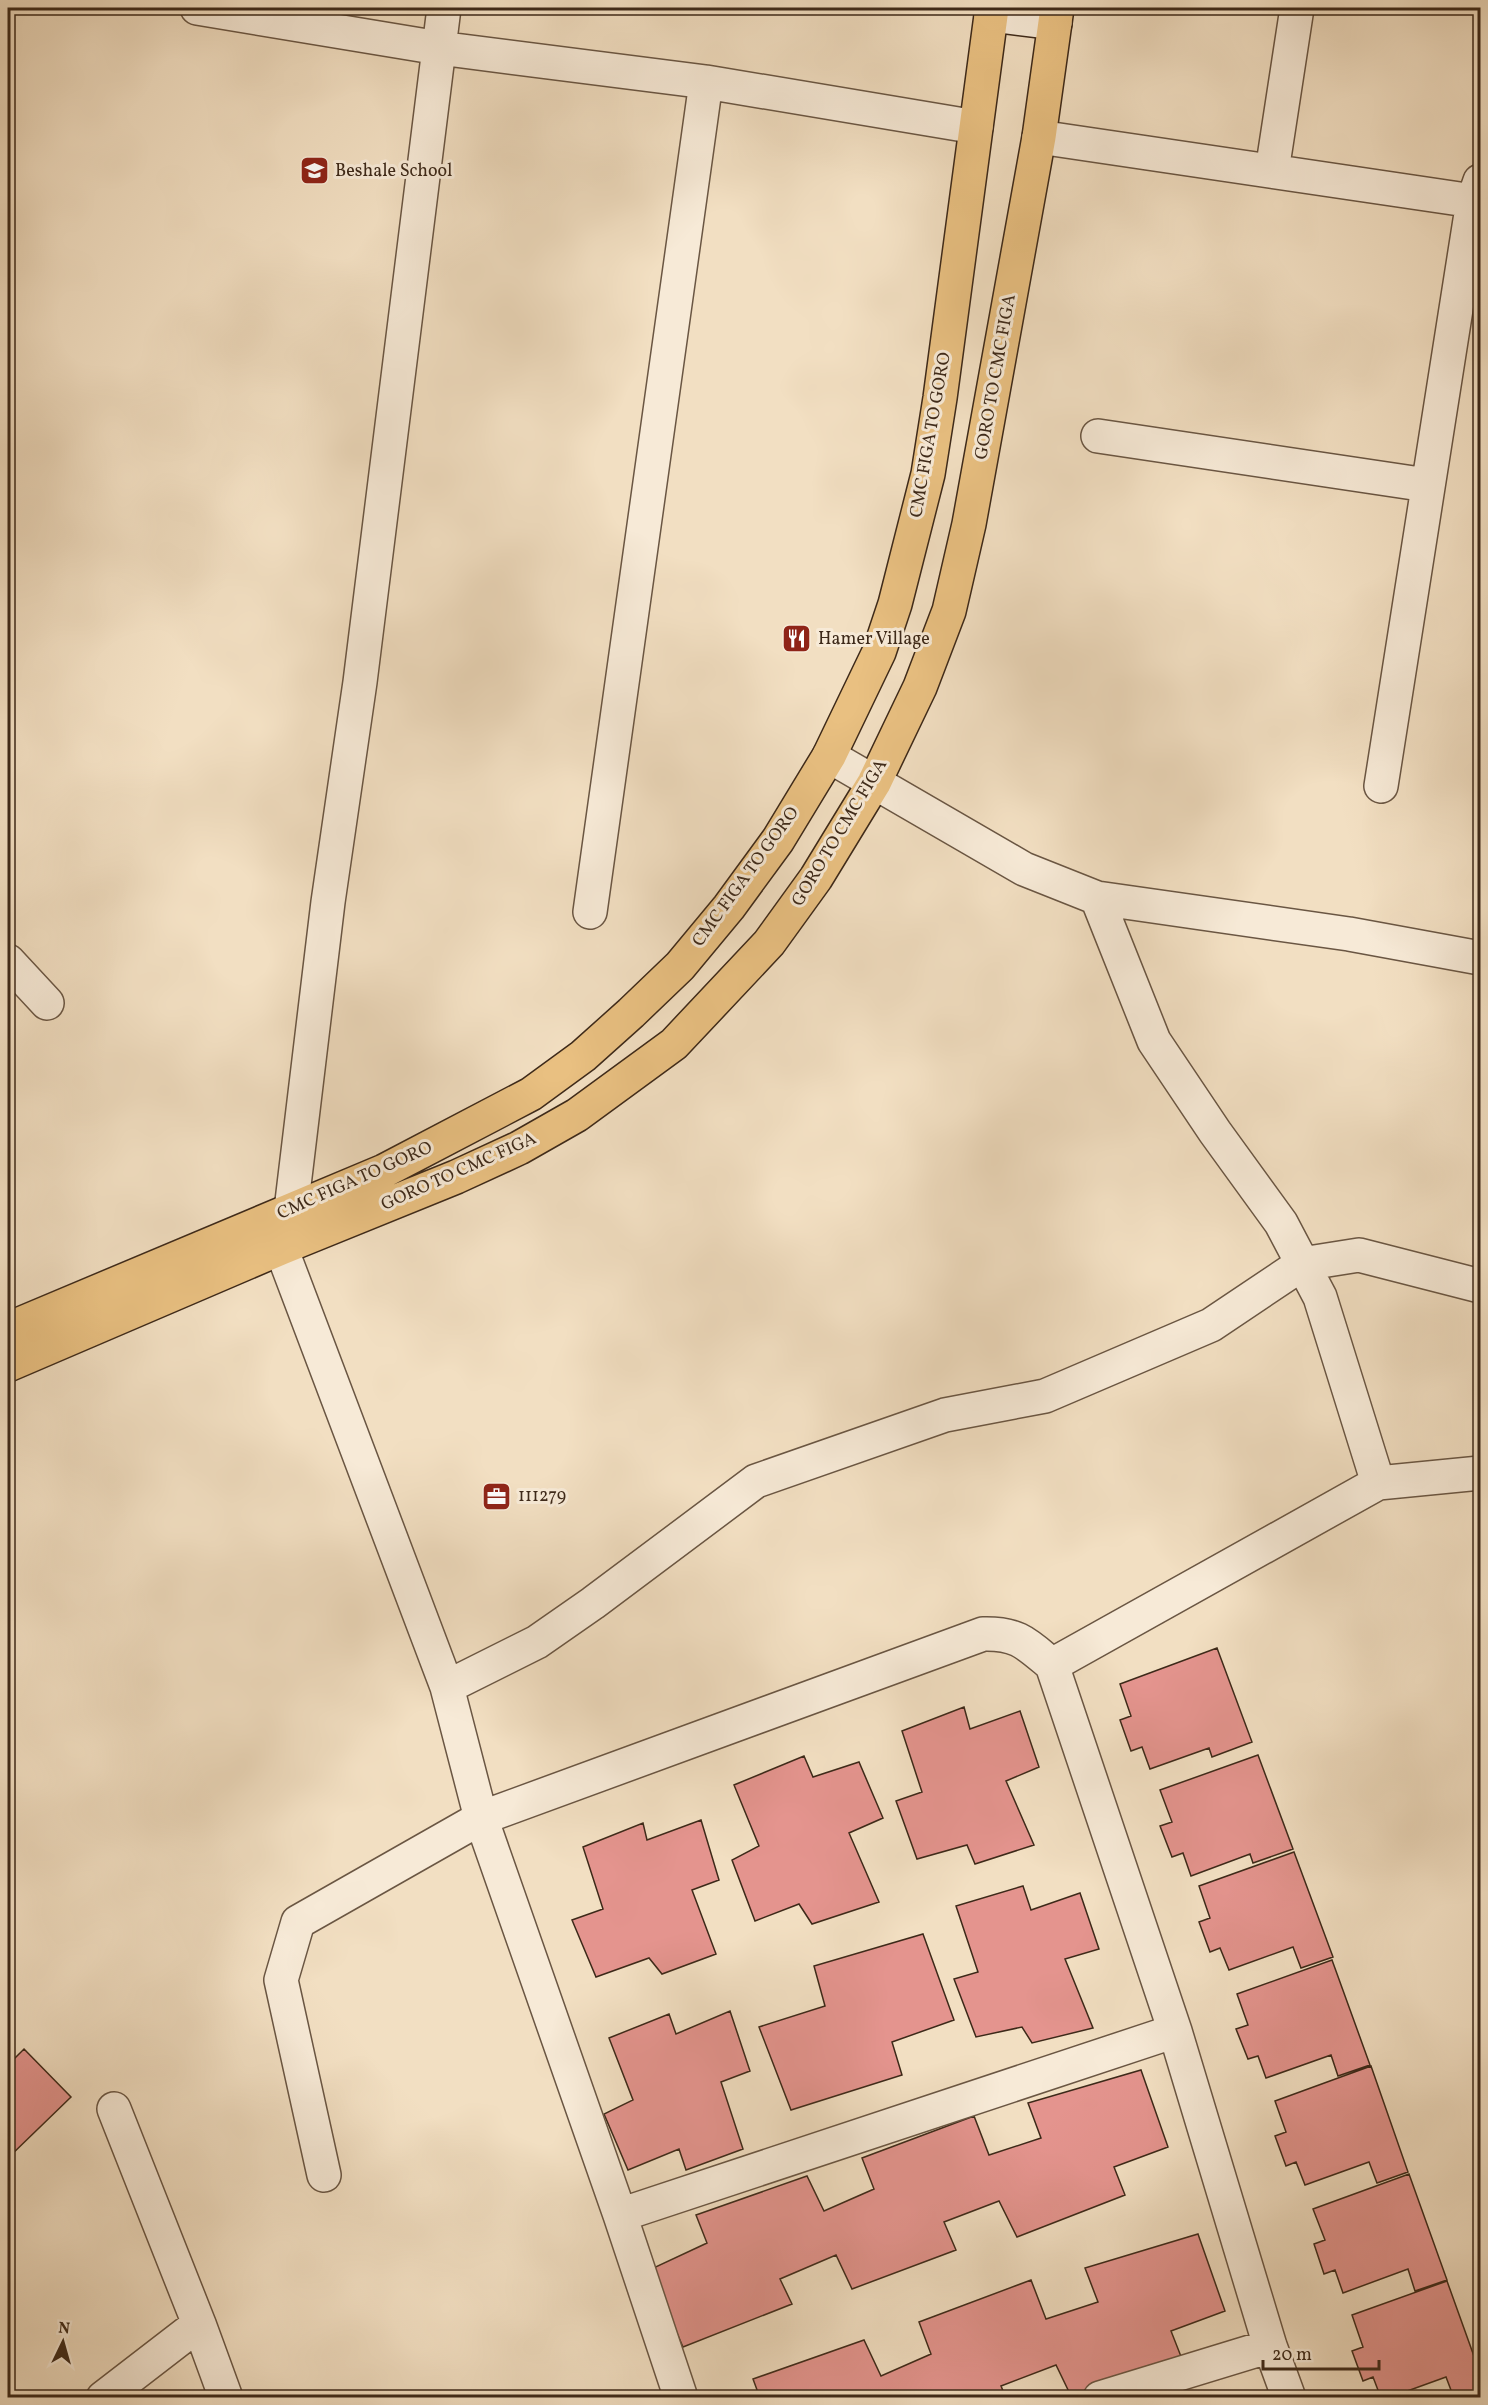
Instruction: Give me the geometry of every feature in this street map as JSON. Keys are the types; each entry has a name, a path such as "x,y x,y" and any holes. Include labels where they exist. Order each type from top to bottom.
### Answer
{"main road":[{"name":"CMC FIGA TO GORO","path":"8,1329 384,1171 531,1094 583,1056 680,966 729,907 778,840 829,756 879,652 895,604 928,474 991,11"},
{"name":"GORO TO CMC FIGA","path":"8,1365 346,1221 456,1178 519,1148 576,1115 674,1044 769,943 816,878 874,783 920,687 949,611 969,524 1039,137 1056,15"}],"street":[{"path":"197,8 439,48 706,82 976,127"},
{"path":"291,1210 328,902 360,682 444,8"},
{"path":"1272,171 1297,8"},
{"path":"991,11 1056,15"},
{"path":"590,912 706,82"},
{"path":"1039,137 1272,171 1478,194 1427,485 1381,786"},
{"path":"1098,436 1427,485"},
{"path":"829,756 1024,869 1097,898 1348,934 1480,958"},
{"path":"1097,898 1154,1041 1281,1223 1320,1297 1378,1483"},
{"path":"8,961 47,1003"},
{"path":"296,1243 447,1687 481,1818 681,2397"},
{"path":"447,1687 537,1642 593,1604 756,1480 945,1415 1045,1396 1211,1325 1302,1264 1359,1255 1480,1286"},
{"path":"1052,1665 1378,1483 1480,1473"},
{"path":"324,2175 281,1980 298,1922 481,1818 983,1634 1006,1634 1026,1644 1052,1665 1175,2031 1270,2346 1289,2397"},
{"path":"620,2215 1175,2031"},
{"path":"114,2109 199,2324 225,2397"},
{"path":"104,2397 199,2324"},
{"path":"1100,2397 1270,2346"}],"building":[{"path":"1217,1648 1252,1742 1212,1757 1209,1748 1150,1769 1142,1747 1131,1751 1120,1720 1131,1716 1120,1684"},
{"path":"964,1707 970,1729 1020,1711 1039,1767 1006,1781 1034,1845 975,1864 967,1845 917,1859 896,1801 922,1792 902,1731"},
{"path":"1258,1755 1293,1849 1253,1863 1250,1854 1191,1876 1183,1853 1172,1857 1160,1826 1172,1822 1160,1790"},
{"path":"804,1756 813,1777 859,1762 883,1818 849,1833 879,1902 812,1924 799,1904 755,1921 732,1860 759,1846 734,1785"},
{"path":"701,1820 719,1880 692,1890 716,1954 662,1974 649,1958 596,1977 572,1920 603,1909 583,1847 643,1823 647,1840"},
{"path":"1294,1852 1333,1957 1301,1968 1293,1947 1229,1970 1220,1948 1210,1952 1199,1922 1210,1918 1199,1886"},
{"path":"1023,1886 1031,1910 1080,1893 1099,1949 1065,1959 1093,2028 1032,2043 1022,2027 976,2037 954,1979 978,1972 956,1906"},
{"path":"923,1934 954,2020 892,2042 902,2075 791,2110 759,2027 825,2006 814,1966"},
{"path":"1332,1960 1370,2065 1338,2076 1331,2055 1266,2078 1258,2056 1248,2059 1236,2029 1248,2025 1237,1994"},
{"path":"730,2011 750,2071 721,2082 743,2149 686,2170 679,2149 628,2170 604,2114 633,2100 609,2038 669,2014 676,2034"},
{"path":"24,2049 71,2097 8,2158 8,2065"},
{"path":"1371,2066 1408,2172 1377,2183 1369,2162 1305,2185 1296,2162 1286,2166 1275,2136 1286,2132 1275,2101"},
{"path":"1141,2070 1168,2147 1114,2167 1125,2195 1017,2237 999,2201 944,2222 956,2250 852,2289 836,2255 780,2279 792,2304 683,2347 649,2270 707,2243 696,2215 807,2176 824,2211 874,2189 862,2158 974,2116 989,2155 1041,2138 1028,2103"},
{"path":"1409,2174 1447,2280 1415,2291 1408,2269 1343,2293 1335,2270 1324,2274 1314,2244 1325,2240 1313,2209"},
{"path":"1198,2234 1225,2311 1171,2331 1182,2359 1083,2398 1072,2398 1056,2365 1001,2386 1006,2398 760,2398 753,2379 864,2340 881,2376 931,2354 919,2322 1031,2280 1046,2319 1098,2302 1085,2268"},
{"path":"1447,2281 1480,2373 1480,2388 1454,2398 1446,2377 1388,2398 1381,2398 1373,2377 1363,2381 1352,2351 1363,2347 1352,2315"},
{"path":"1480,2391 1480,2398 1463,2398"}],"place":[{"name":"Beshale School","path":"314,171"},
{"name":"Hamer Village","path":"797,639"},
{"name":"111279","path":"497,1496"}]}
